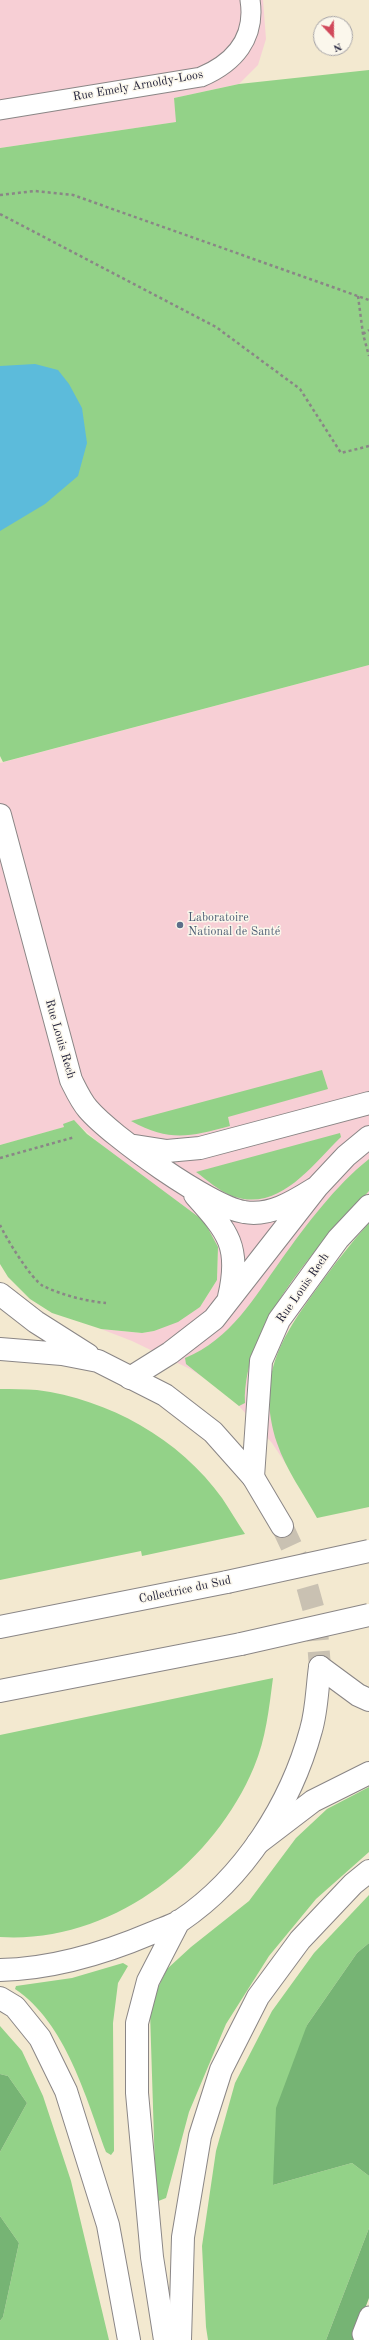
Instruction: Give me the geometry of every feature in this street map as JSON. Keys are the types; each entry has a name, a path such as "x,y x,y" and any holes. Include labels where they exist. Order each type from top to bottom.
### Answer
{"main road":[{"name":"Rue Louis Rech","path":"0,815 71,1080 87,1108 107,1128 131,1145 167,1151 200,1148 369,1103"},
{"path":"130,1378 170,1353 214,1319 317,1187 346,1156 369,1137"},
{"path":"131,1145 186,1185 226,1206 244,1212 267,1212 292,1202 317,1187"},
{"path":"186,1185 217,1220 230,1242 235,1263 228,1302"},
{"name":"Rue Louis Rech","path":"253,1477 261,1361 279,1320 338,1239 369,1206"},
{"path":"0,1294 36,1322 98,1361 165,1395 213,1432 253,1477 282,1526"},
{"path":"0,1349 62,1354 98,1361"},
{"name":"Collectrice du Sud","path":"0,1628 227,1582 369,1550"},
{"path":"0,1691 241,1644 369,1615"},
{"path":"0,1970 69,1961 125,1945 179,1921 222,1886 258,1843 290,1789 311,1730 320,1667 358,1695 369,1700"},
{"path":"258,1843 313,1802 369,1773"},
{"path":"180,2340 183,2237 200,2136 221,2070 258,1997 300,1940 353,1884 369,1871"},
{"path":"165,2340 152,2257 137,2093 138,2023 148,1981 179,1921"},
{"path":"0,1998 14,2007 40,2038 66,2091 108,2225 129,2340"}],"lane":[{"name":"Rue Emely Arnoldy-Loos","path":"0,110 201,77 228,62 238,52 245,39 249,23 250,0"},
{"path":"364,2340 362,2334 369,2316"}],"path":[{"path":"0,195 34,191 73,196 369,300"},
{"path":"0,214 216,327 300,389 341,453 369,446"},
{"path":"358,296 363,334 369,356"},
{"path":"363,334 369,330"},
{"path":"0,1158 107,1128"},
{"path":"0,1225 8,1244 42,1285 86,1301 106,1303"}],"shaded area":[{"path":"0,0 263,0 266,39 258,65 239,84 174,98 177,122 0,148"},
{"path":"369,665 369,1223 348,1246 290,1326 273,1364 278,1444 286,1464 272,1443 239,1406 214,1384 190,1369 132,1341 101,1329 142,1333 154,1331 200,1307 217,1280 218,1247 74,1121 65,1127 0,1145 0,763"}],"green space":[{"path":"369,70 369,665 3,762 0,756 0,148 176,122 174,98 239,84"},
{"path":"322,1070 328,1089 228,1117 230,1126 203,1133 180,1136 157,1132 131,1121"},
{"path":"74,1120 87,1134 204,1221 218,1247 217,1280 200,1307 178,1322 154,1331 142,1333 101,1329 52,1313 30,1299 8,1277 0,1264 0,1145 64,1127 63,1124"},
{"path":"340,1133 341,1137 306,1173 293,1184 265,1198 249,1200 232,1196 196,1172"},
{"path":"369,1159 369,1191 307,1261 270,1315 256,1344 248,1373 245,1403 239,1406 186,1364 185,1358 216,1340 228,1329 251,1303 322,1206 345,1181"},
{"path":"369,1223 369,1507 317,1518 290,1472 277,1443 271,1419 269,1398 271,1378 275,1360 283,1342 304,1306"},
{"path":"0,1389 37,1390 64,1395 90,1402 140,1425 164,1440 205,1477 222,1498 245,1534 142,1556 141,1551 0,1580"},
{"path":"273,1678 264,1734 254,1767 236,1803 212,1836 185,1866 153,1891 118,1912 80,1927 41,1936 0,1937 0,1735"},
{"path":"369,1787 369,1852 316,1899 269,1956 226,2024 189,2112 166,2198 156,2202 150,2012 157,1990 167,1969 191,1947 249,1901 296,1838 327,1809"},
{"path":"369,1895 369,1943 357,1953 307,2025 273,2185 352,2163 369,2176 369,2228 326,2340 208,2340 202,2246 216,2151 235,2083 272,2011 314,1953"},
{"path":"369,1943 369,2176 352,2163 273,2185 276,2108 307,2025 357,1953"},
{"path":"123,1963 128,1966 118,1983 113,2023 114,2151 111,2155 106,2152 82,2086 61,2041 48,2021 33,2004 15,1989 16,1986 72,1978"},
{"path":"0,2026 22,2051 43,2096 71,2181 109,2340 0,2340 0,2321 3,2317 19,2243 0,2216 0,2152 27,2103 8,2076 0,2074"},
{"path":"0,2074 8,2076 27,2103 0,2152"},
{"path":"0,2216 19,2243 3,2317 0,2321"},
{"path":"369,2228 369,2298 353,2340 326,2340"}],"water":[{"path":"35,364 58,370 69,384 82,408 87,443 78,476 45,504 0,531 0,366"}],"tunnel":[{"path":"282,1526 303,1571 316,1618 320,1667"}],"place":[{"name":"Laboratoire National de Santé","path":"180,925"}]}
